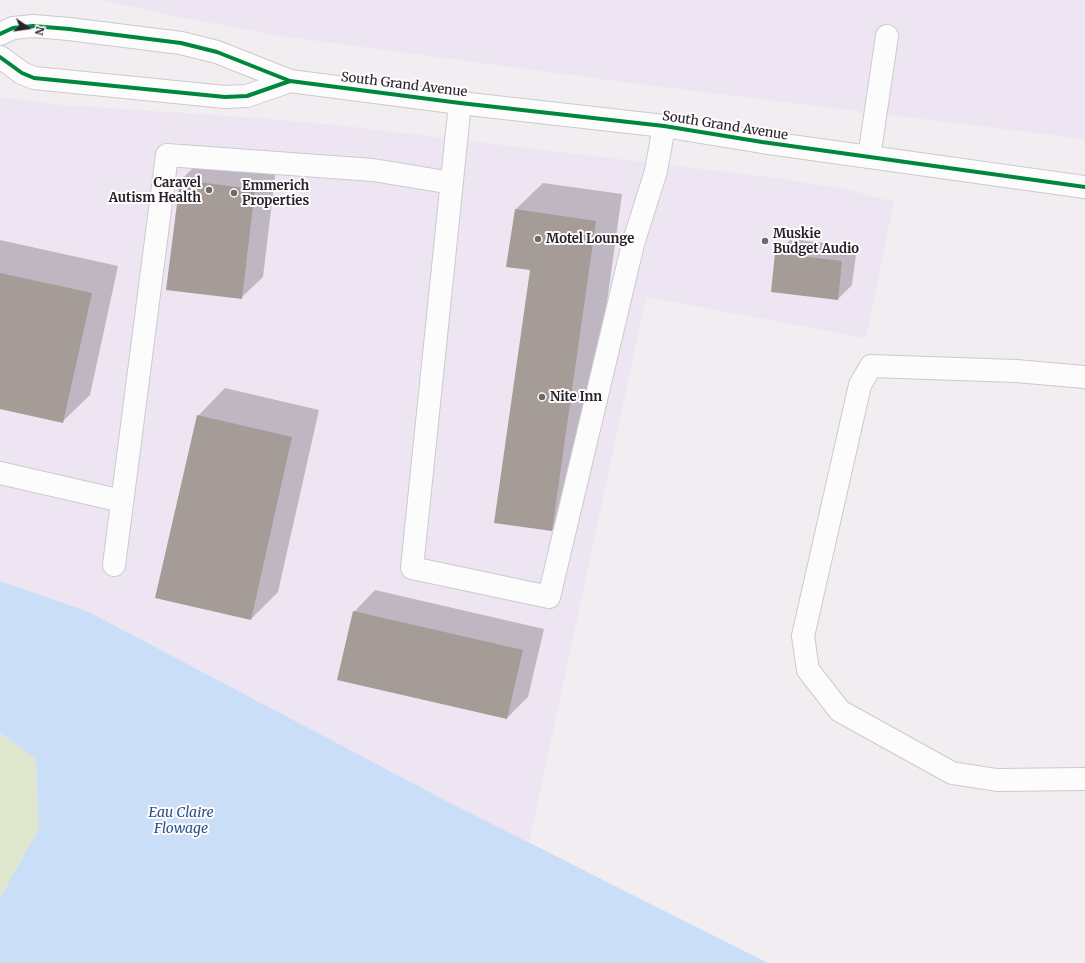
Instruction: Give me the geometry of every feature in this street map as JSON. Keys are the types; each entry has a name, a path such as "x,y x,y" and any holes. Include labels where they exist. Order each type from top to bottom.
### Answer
{"main road":[{"name":"South Grand Avenue","path":"0,34 13,28 33,26 181,43 217,52 290,81 460,103 664,126 869,157 1085,187"},
{"path":"869,157 887,36"},
{"name":"South Grand Avenue","path":"0,57 22,73 34,78 225,97 247,96 290,81"},
{"path":"460,103 412,568 549,597 633,244 656,171 664,126"},
{"path":"114,565 167,155 373,170 452,182"},
{"path":"1085,377 1016,371 871,366 860,385 803,636 808,670 840,711 952,773 997,780 1085,779"},
{"path":"0,472 122,501"}],"shaded area":[{"path":"102,0 1085,0 1085,139 646,85 280,36 164,14"},
{"path":"0,97 61,105 260,118 345,126 784,179 845,189 894,202 866,338 646,297 529,843 454,805 89,612 0,581"}],"green space":[{"path":"0,733 36,759 39,830 0,898"}],"water":[{"name":"Eau Claire Flowage","path":"0,581 89,612 454,805 768,963 0,963 0,898 39,829 36,759 0,733"}],"building":[{"path":"180,180 255,189 242,299 166,290"},
{"name":"Nite Inn","path":"515,209 596,221 552,531 494,523 530,270 506,267"},
{"path":"775,253 842,261 838,300 771,292"},
{"path":"0,273 92,293 63,423 0,409"},
{"path":"197,415 292,437 251,620 155,598"},
{"path":"353,611 523,650 507,719 337,680"}],"cycle path":[{"path":"0,34 13,28 33,26 181,43 217,52 290,81 460,103 664,126 762,142 1085,187"},
{"path":"0,57 22,73 34,78 225,97 247,96 290,81"}],"place":[{"name":"Caravel Autism Health","path":"209,190"},
{"name":"Emmerich Properties","path":"234,193"},
{"name":"Motel Lounge","path":"538,239"},
{"name":"Muskie Budget Audio","path":"765,241"},
{"name":"Nite Inn","path":"542,397"}]}
